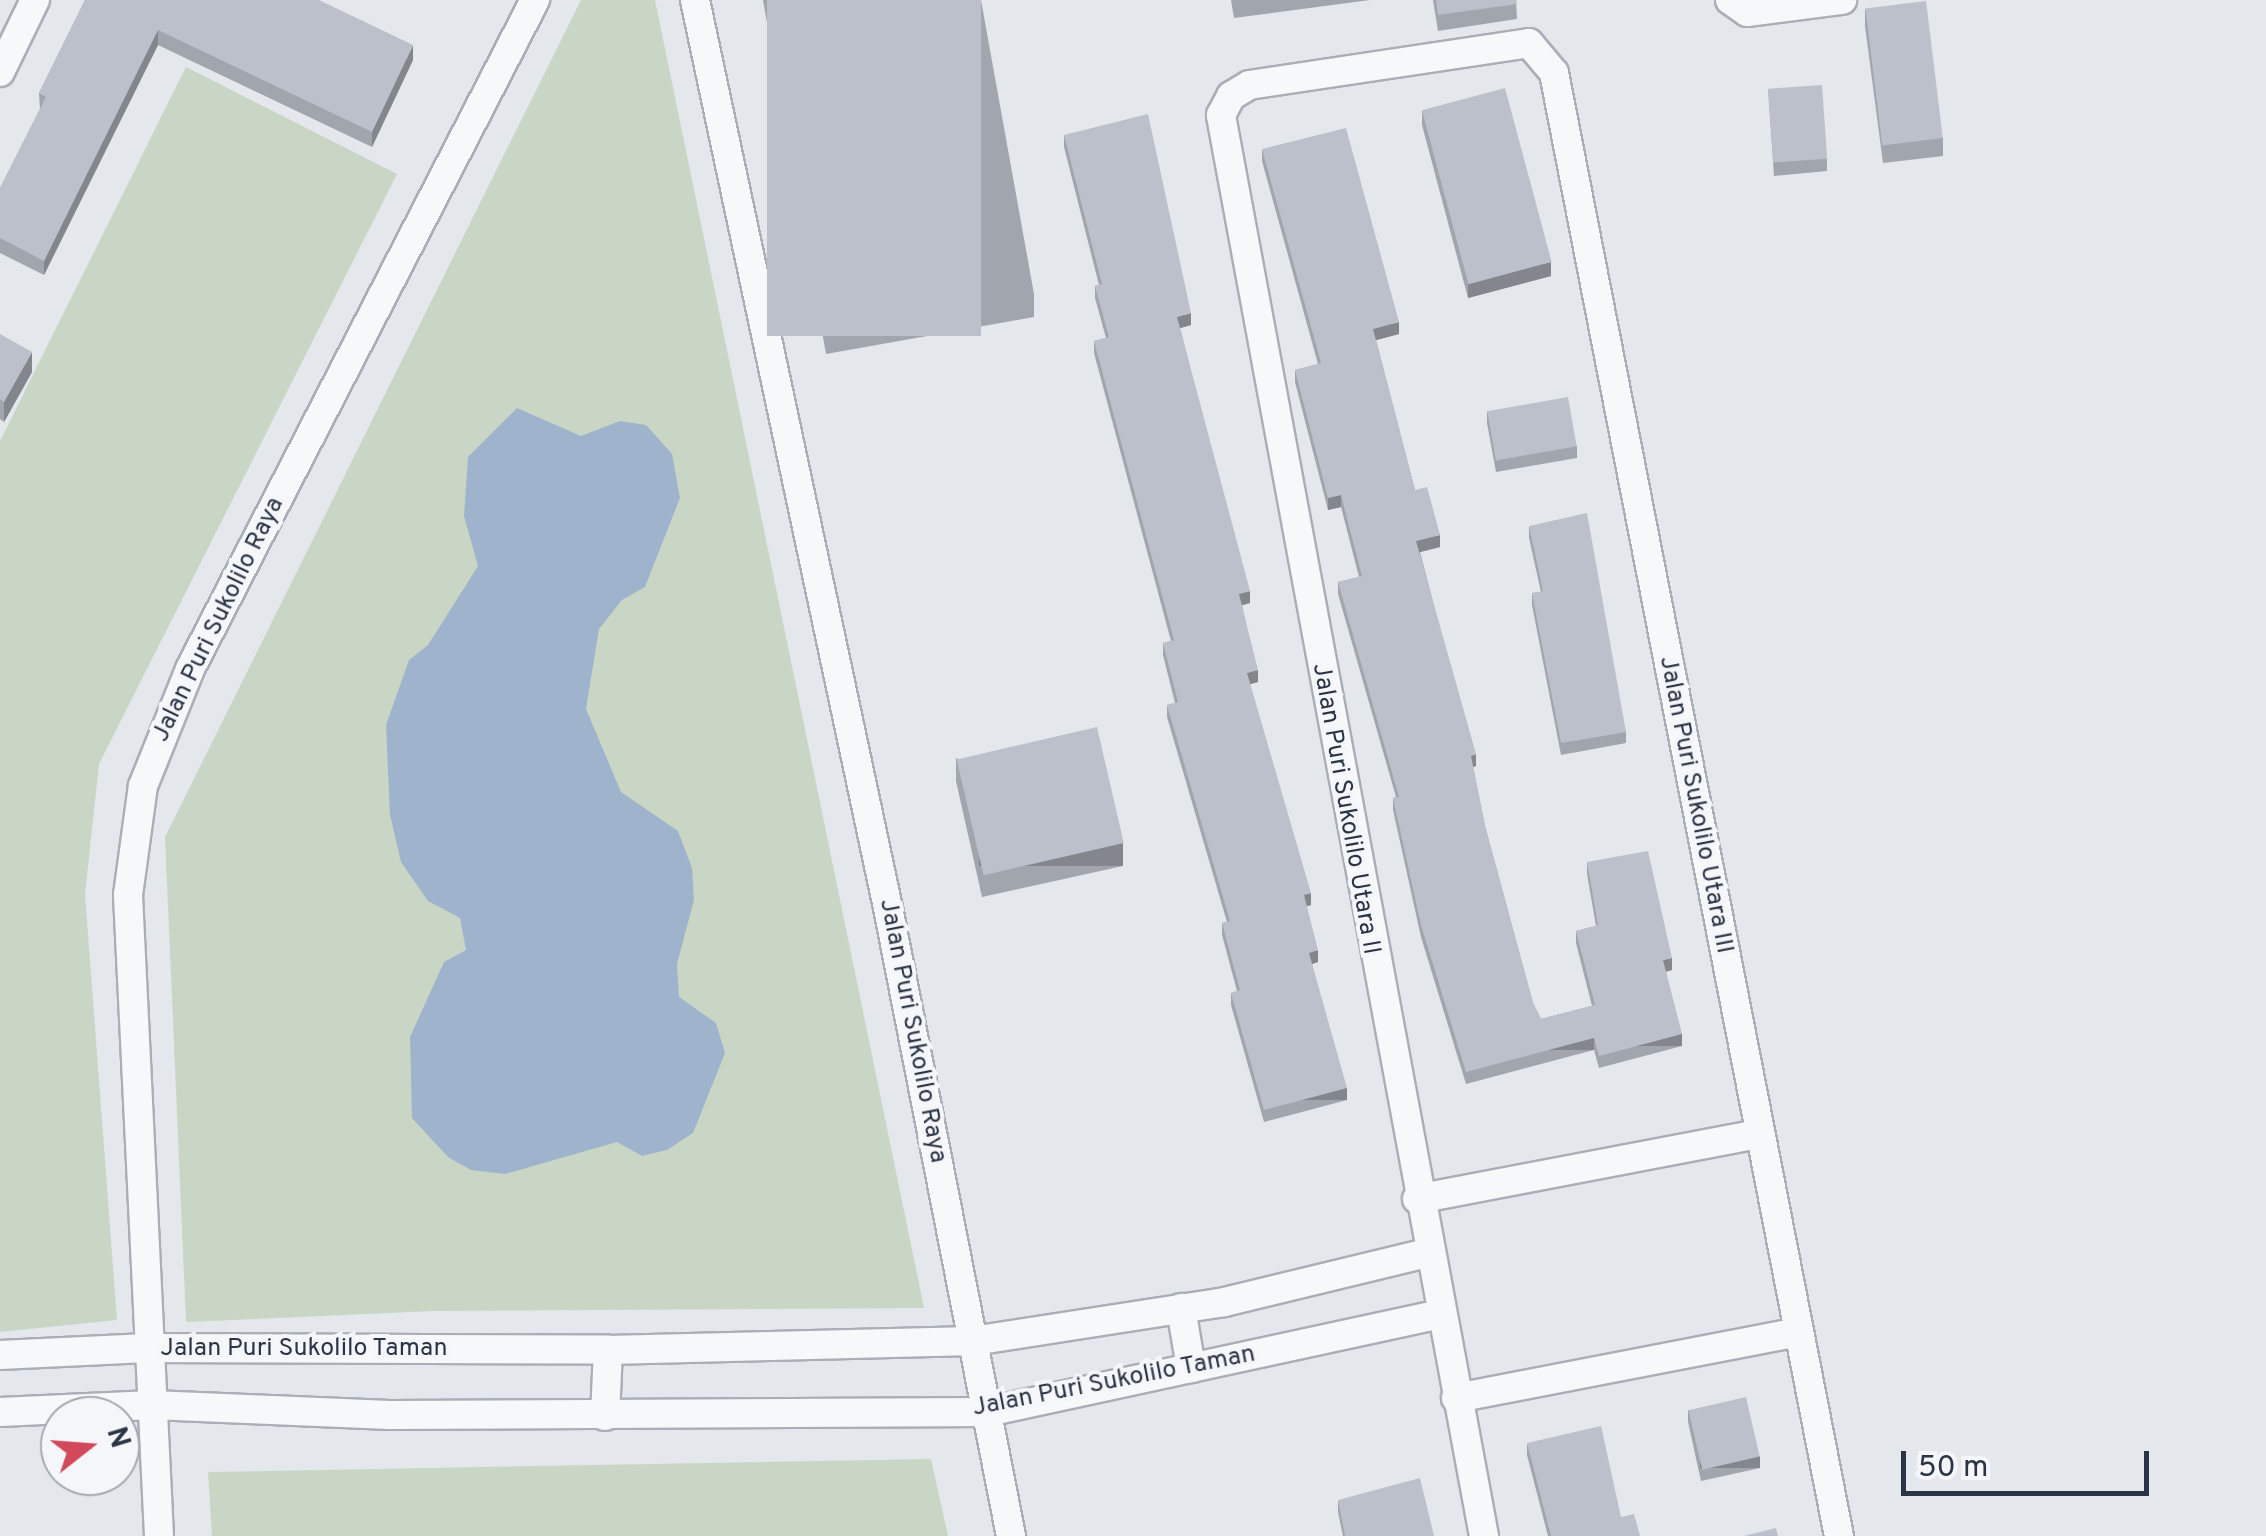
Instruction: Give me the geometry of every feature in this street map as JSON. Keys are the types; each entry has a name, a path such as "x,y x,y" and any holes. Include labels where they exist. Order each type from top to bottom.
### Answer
{"street":[{"path":"0,72 35,0"},
{"name":"Jalan Puri Sukolilo Raya","path":"159,1536 128,894 142,786 190,669 535,0"},
{"name":"Jalan Puri Sukolilo Raya","path":"695,0 889,913 1010,1536"},
{"path":"1730,0 1746,12 1842,0"},
{"name":"Jalan Puri Sukolilo Utara III","path":"1240,89 1530,43 1554,73 1838,1536"},
{"name":"Jalan Puri Sukolilo Utara II","path":"1240,89 1223,104 1220,133 1417,1199 1484,1536"},
{"path":"1417,1199 1759,1134"},
{"name":"Jalan Puri Sukolilo Taman","path":"0,1355 147,1348 608,1350 973,1341 1180,1308 1428,1253"},
{"path":"1180,1308 1192,1368"},
{"name":"Jalan Puri Sukolilo Taman","path":"0,1412 152,1405 604,1416 987,1412 1439,1314"},
{"path":"1456,1398 1798,1332"},
{"path":"604,1416 608,1350"}],"green space":[{"path":"581,0 655,0 924,1308 433,1311 186,1322 165,837"},
{"path":"186,67 397,174 99,764 85,894 117,1320 0,1332 0,441"},
{"path":"931,1459 948,1536 212,1536 208,1472"}],"water":[{"path":"517,408 581,436 620,421 646,425 672,454 680,498 645,587 622,600 599,629 586,709 621,792 678,831 692,868 694,900 677,964 679,997 716,1023 725,1053 693,1133 667,1150 642,1156 617,1142 505,1174 471,1170 448,1157 412,1118 410,1037 444,962 466,950 460,918 428,901 401,862 390,815 386,725 409,660 428,645 478,566 464,516 468,457"}],"building":[{"path":"85,0 319,0 413,45 372,132 158,30 44,261 0,238 0,188 46,97 39,93"},
{"path":"767,0 981,0 981,336 767,336"},
{"path":"1436,0 1516,0 1517,4 1438,15"},
{"path":"1926,1 1943,138 1882,145 1865,8"},
{"path":"1822,85 1827,159 1773,163 1768,89"},
{"path":"1505,88 1552,262 1469,284 1422,110"},
{"path":"1148,114 1191,313 1177,317 1250,591 1239,594 1258,670 1247,673 1311,893 1304,895 1318,950 1309,953 1347,1088 1264,1110 1231,993 1240,990 1222,923 1230,921 1167,705 1178,702 1163,643 1174,640 1094,341 1109,337 1095,286 1102,284 1064,135"},
{"path":"1346,128 1399,322 1373,329 1415,490 1427,487 1440,535 1416,541 1476,754 1471,756 1485,826 1533,1003 1541,1019 1595,1005 1576,931 1598,925 1587,862 1648,851 1672,958 1663,960 1682,1034 1599,1056 1594,1038 1466,1072 1421,925 1393,798 1399,797 1338,582 1362,576 1341,495 1328,498 1295,370 1321,363 1262,149"},
{"path":"0,334 32,352 4,402 0,399"},
{"path":"1568,397 1577,446 1496,460 1487,411"},
{"path":"1587,513 1626,732 1561,743 1532,593 1543,591 1529,526"},
{"path":"1097,727 1124,843 983,875 957,759"},
{"path":"1746,1397 1760,1456 1702,1470 1689,1410"},
{"path":"1601,1426 1621,1517 1634,1514 1640,1536 1551,1536 1527,1443"},
{"path":"1420,1478 1434,1536 1345,1536 1338,1500"},
{"path":"1776,1528 1778,1536 1744,1536"}]}
